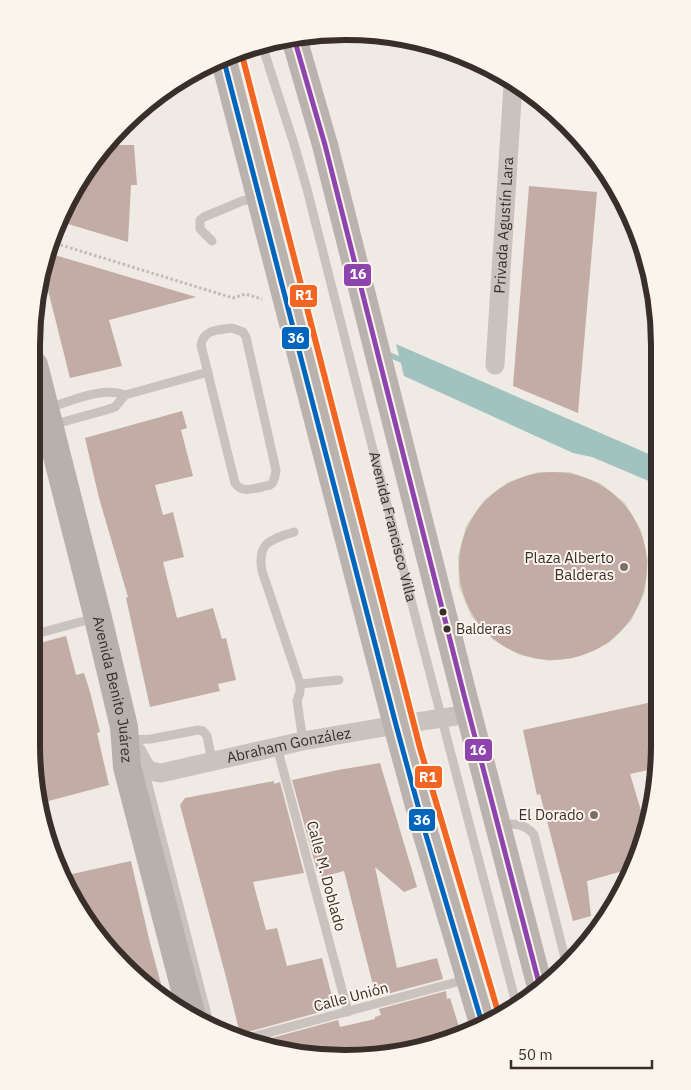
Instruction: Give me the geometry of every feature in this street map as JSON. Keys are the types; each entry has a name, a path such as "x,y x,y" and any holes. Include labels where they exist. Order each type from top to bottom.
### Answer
{"main road":[{"name":"Avenida Francisco Villa","path":"296,45 325,145 384,375 457,712 499,825 538,981"},
{"path":"225,65 260,197 274,295 294,335 396,725 480,1018"},
{"name":"Avenida Benito Juárez","path":"40,392 98,618 125,740 127,767 189,1007"}],"street":[{"name":"Privada Agustín Lara","path":"494,365 514,90"},
{"name":"Abraham González","path":"144,766 156,773 161,773 303,741 457,712"},
{"path":"125,740 137,752 144,766"}],"lane":[{"name":"Avenida Francisco Villa","path":"264,51 294,144 473,768"},
{"name":"Avenida Francisco Villa","path":"317,151 420,561"},
{"path":"212,241 200,229 200,220 242,202 260,197"},
{"path":"232,328 243,332 246,337 276,470 274,480 270,485 243,490 235,483 208,372 201,345 205,335 209,332 232,328"},
{"path":"46,418 100,393 110,392 125,395 208,372"},
{"path":"46,418 106,410 114,407 125,395"},
{"path":"294,532 271,540 263,548 260,558 262,572 300,684 297,701 303,741"},
{"path":"40,633 98,618"},
{"name":"Avenida Francisco Villa","path":"445,658 515,999"},
{"path":"300,684 339,680"},
{"path":"125,740 151,739 198,730 203,731 207,736 212,761"},
{"name":"Calle M. Doblado","path":"277,747 348,1012"},
{"path":"144,766 209,1017"},
{"path":"499,825 512,823 528,827 534,835 565,958"},
{"name":"Calle Unión","path":"255,1036 468,979"}],"path":[{"path":"57,244 233,298 245,294 274,295"}],"green space":[{"name":"Plaza Alberto Balderas","path":"538,472 570,472 600,483 625,503 641,530 648,560 645,592 631,621 609,643 579,656 549,661 519,655 492,639 471,616 459,587 458,556 466,526 484,500 508,482","holes":["550,522 571,526 585,536 597,554 601,570 599,586 592,600 581,611 567,619 550,622 526,617 510,604 502,590 499,576 502,553 515,536 525,529"]}],"water":[{"path":"396,344 651,455 651,482 592,457 573,453 404,376"}],"building":[{"path":"115,145 134,145 137,185 131,185 128,242 66,223 91,176"},
{"path":"529,186 597,192 578,413 513,386"},
{"path":"54,255 196,297 109,320 122,366 70,378 46,284"},
{"path":"182,411 187,428 181,430 193,476 155,485 163,515 173,512 184,557 163,562 177,618 213,608 222,639 226,638 236,680 218,684 220,691 150,707 126,598 128,597 99,498 85,438"},
{"name":"Plaza Alberto Balderas","path":"562,472 571,473 598,483 620,499 632,514 640,530 646,548 646,584 640,602 632,618 620,633 605,645 589,653 571,659 544,660 535,659 508,649 493,639 480,626 470,611 460,584 459,557 460,548 470,521 480,506 493,493 508,483 535,473"},
{"path":"66,636 76,675 84,673 100,732 97,733 109,785 46,802 40,744 40,643"},
{"path":"651,702 649,770 630,774 643,816 641,824 623,871 587,881 591,916 573,921 540,794 537,795 523,730"},
{"path":"380,763 417,887 404,892 375,867 397,968 437,958 443,979 376,997 344,871 322,877 320,870 317,871 292,780"},
{"path":"274,781 274,784 280,782 304,873 253,882 266,930 277,928 287,966 322,958 335,1008 244,1033 239,1031 180,805 185,798"},
{"path":"131,861 162,989 129,961 116,946 91,914 69,875"},
{"path":"446,991 447,999 450,998 459,1028 425,1040 365,1049 326,1049 265,1040 338,1020 340,1027 375,1019 375,1017 381,1015 379,1009"}],"waterway":[{"path":"385,353 406,362"}],"transit line":[{"name":"16","path":"296,45 325,145 538,981"},
{"name":"R1","path":"243,58 420,748 497,1009"},
{"name":"36","path":"225,65 396,725 426,835 481,1018"}],"place":[{"name":"Plaza Alberto Balderas","path":"624,567"},
{"name":"Balderas","path":"447,629"},
{"name":"El Dorado","path":"594,815"}]}
